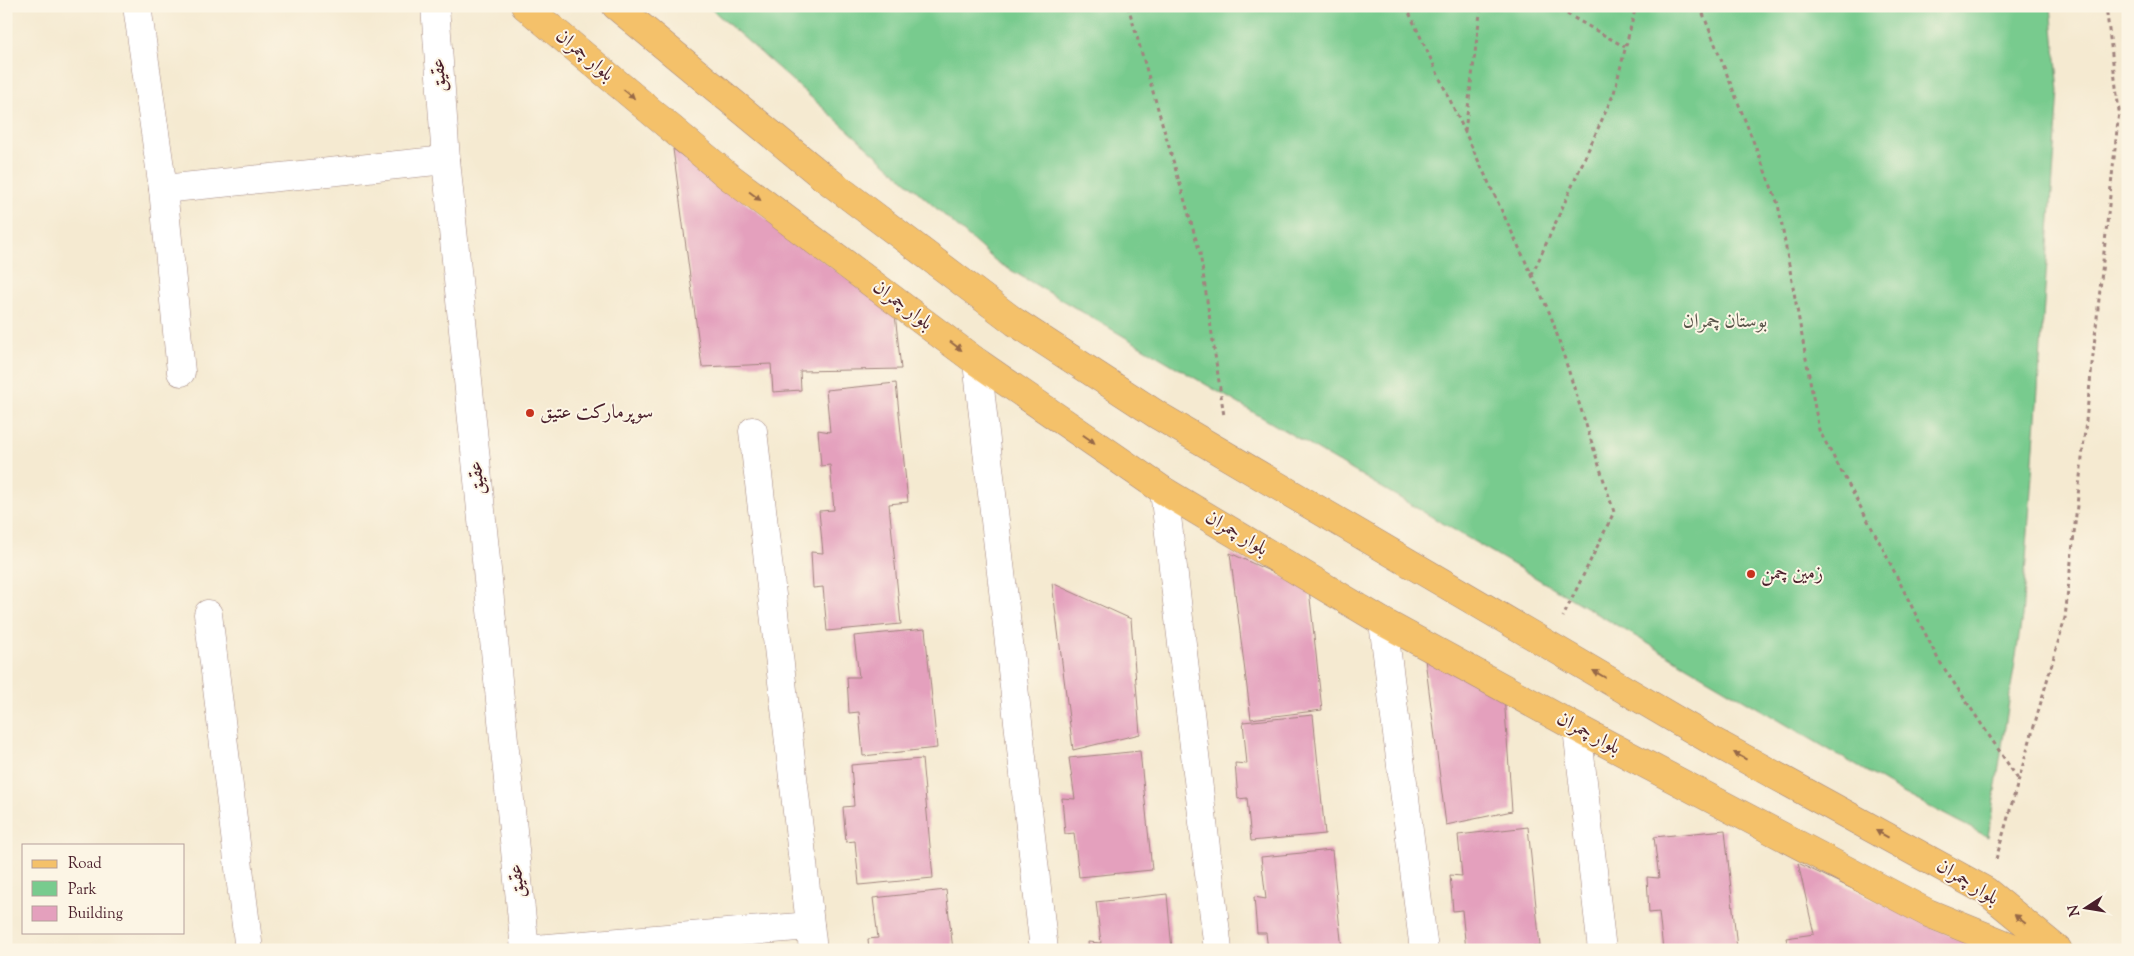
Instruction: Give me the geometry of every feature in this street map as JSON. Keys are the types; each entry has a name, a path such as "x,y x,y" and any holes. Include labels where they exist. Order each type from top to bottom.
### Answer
{"main road":[{"name":"بلوار چمران","path":"525,6 727,175 977,362 1164,491 1383,622 1577,728 1928,913 2019,950"},
{"name":"بلوار چمران","path":"616,6 822,176 1015,322 1159,416 1707,738 1986,891 2058,950"}],"street":[{"path":"137,6 163,189 181,372"},
{"name":"عقیق","path":"435,6 446,160 525,950"},
{"path":"163,189 446,160"},
{"path":"977,362 1044,950"},
{"path":"525,950 812,938 753,431"},
{"path":"1164,491 1218,950"},
{"path":"208,614 249,950"},
{"path":"1383,622 1424,950"},
{"path":"1577,728 1602,950"}],"path":[{"path":"1128,6 1200,253 1231,458"},
{"path":"1406,6 1551,316 1614,512 1550,645"},
{"path":"1465,132 1481,6"},
{"path":"1553,6 1626,47"},
{"path":"1532,275 1614,93 1636,6"},
{"path":"1700,6 1778,204 1819,430 1881,545 1938,659 2019,779"},
{"path":"1986,891 2065,618 2120,110 2106,6"}],"green space":[{"name":"بوستان چمران","path":"708,6 2051,6 2059,91 2022,617 1988,837 1903,793 997,262"}],"building":[{"path":"673,149 895,314 901,369 800,371 801,390 773,392 771,364 702,367"},
{"path":"896,383 908,502 889,504 901,624 827,631 823,587 813,588 811,552 823,553 819,511 834,510 830,465 821,466 818,430 830,432 826,390"},
{"path":"1230,553 1309,589 1322,710 1251,719"},
{"path":"1052,583 1131,619 1140,734 1073,750"},
{"path":"925,629 937,748 863,756 859,712 849,713 847,677 859,677 854,636"},
{"path":"1425,659 1504,695 1512,811 1446,825"},
{"path":"1313,715 1325,834 1251,841 1247,798 1238,799 1235,763 1247,764 1243,722"},
{"path":"1140,751 1152,870 1079,877 1074,833 1065,834 1062,798 1075,799 1069,758"},
{"path":"922,759 933,878 859,885 855,841 846,842 843,807 854,806 851,765"},
{"path":"1528,827 1540,946 1507,950 1466,950 1462,910 1453,911 1450,875 1462,876 1458,835"},
{"path":"1725,830 1737,949 1663,950 1659,912 1649,913 1647,877 1659,878 1654,837"},
{"path":"1332,850 1342,950 1268,950 1266,933 1257,933 1254,897 1266,899 1261,857"},
{"path":"1798,863 1951,936 1985,950 1789,950 1786,938 1814,934"},
{"path":"946,890 953,950 869,950 868,939 878,938 873,898"},
{"path":"1167,894 1172,950 1089,950 1088,942 1101,943 1096,902"}],"place":[{"name":"سوپرمارکت عتیق","path":"530,413"},
{"name":"زمین چمن","path":"1751,574"}]}
